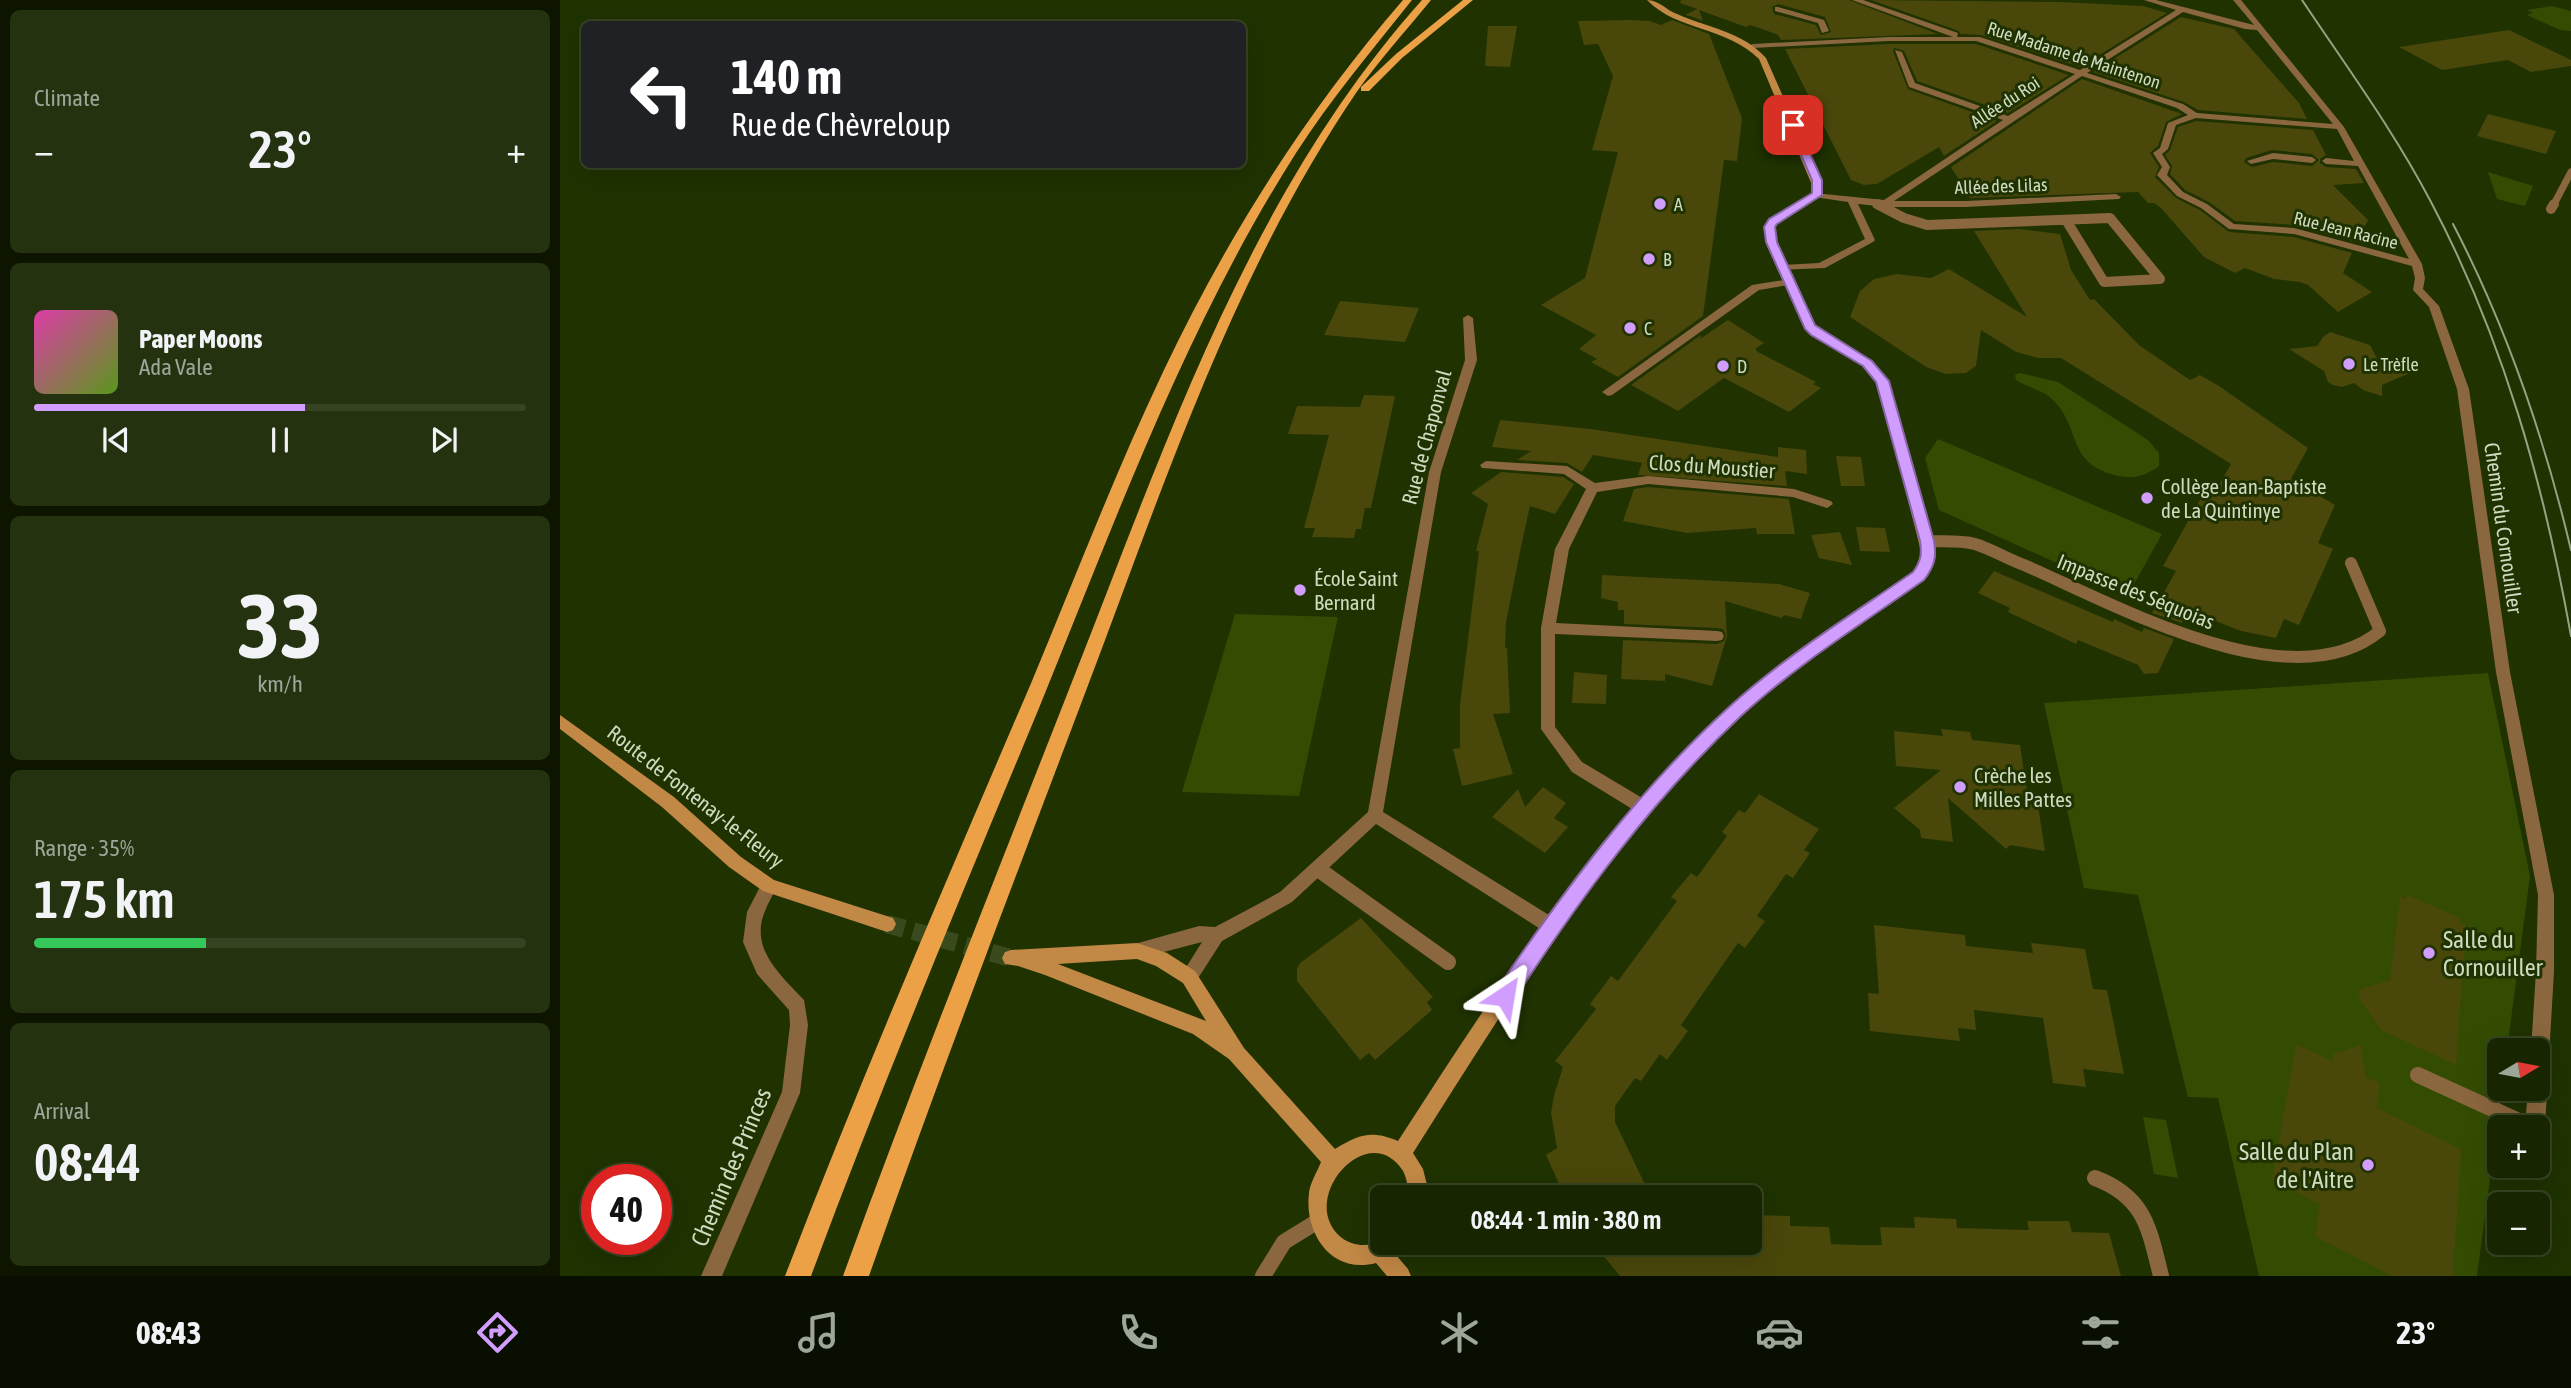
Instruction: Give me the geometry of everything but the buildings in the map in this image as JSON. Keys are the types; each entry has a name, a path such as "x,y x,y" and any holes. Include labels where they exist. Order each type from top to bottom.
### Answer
{"main road":[{"path":"798,1276 859,1115 1170,372 1225,264 1277,174 1363,52 1408,0"},
{"path":"856,1276 913,1116 1200,373 1280,214 1340,113 1380,54 1427,0"},
{"path":"1340,113 1399,56 1469,0"}],"street":[{"path":"1402,1153 1551,926 1643,807 1749,699 1918,576 1926,566 1929,555 1883,381 1868,363 1853,352 1815,332 1804,317 1773,248 1769,227 1773,221 1817,195 1817,180 1762,58 1753,46 1737,37 1662,9 1651,0"},
{"path":"1856,0 1962,37"},
{"path":"2148,0 2245,27 2260,28"},
{"name":"Chemin du Cornouiller","path":"2236,0 2340,127 2362,164 2417,264 2420,278 2418,290 2434,306 2463,389 2503,672 2546,895 2545,971 2534,1115"},
{"path":"1778,9 1821,22 1828,36"},
{"name":"Allée du Roi","path":"1888,204 1889,200 2009,119 2181,10"},
{"name":"Rue Madame de Maintenon","path":"1753,46 1828,36 1894,46 1962,37 1977,39 2180,106 2195,115 2340,127"},
{"path":"1894,46 1912,85 2009,119"},
{"name":"Rue Jean Racine","path":"2195,115 2172,123 2164,149 2157,153 2166,167 2162,175 2180,194 2204,206 2232,227 2294,231 2417,264"},
{"path":"2250,161 2273,156 2312,160"},
{"path":"2326,161 2362,164"},
{"name":"Allée des Lilas","path":"1817,195 1888,204 2116,197"},
{"path":"1782,268 1821,266 1870,240 1852,201"},
{"path":"1608,392 1756,287 1790,282"},
{"name":"Rue de Chaponval","path":"1376,815 1435,472 1471,360 1468,318"},
{"path":"1486,465 1567,470 1593,488 1562,549 1549,628 1548,729 1577,767 1643,807"},
{"name":"Clos du Moustier","path":"1593,488 1648,480 1794,493 1827,504"},
{"path":"1549,628 1717,636"},
{"name":"Route de Fontenay-le-Fleury","path":"560,721 668,802 735,862 769,886 887,925"},
{"path":"1237,1055 1199,1027 1045,967 1011,958 1137,951 1199,934 1216,934 1286,897 1376,815 1551,926"},
{"name":"Chemin des Princes","path":"711,1276 791,1093 799,1024 798,1006 763,968 752,943 755,912 769,886"},
{"path":"1189,977 1216,934"},
{"path":"1137,951 1161,960 1189,977 1237,1055 1334,1162"},
{"path":"1370,1254 1349,1254 1335,1247 1325,1236 1318,1220 1318,1189 1334,1162 1346,1151 1361,1145 1376,1143 1390,1146 1402,1153 1413,1165 1419,1185"},
{"path":"1391,1255 1401,1276"}],"lane":[{"path":"2551,209 2571,173"},
{"path":"1875,203 1894,214 1927,225 2066,220 2113,219 2160,279 2104,282 2066,220"},
{"name":"Impasse des Séquoias","path":"1927,541 1974,544 2199,640 2258,655 2292,657 2339,651 2369,640 2380,631 2351,563"},
{"path":"1318,869 1448,962"},
{"path":"2418,1075 2506,1115"},
{"path":"2095,1178 2117,1186 2132,1201 2148,1227 2161,1276"},
{"path":"1264,1276 1284,1242 1318,1220"}],"green space":[{"path":"2552,6 2571,11 2571,31 2560,30 2527,15 2533,13 2527,10"},
{"path":"2488,172 2533,186 2525,206 2497,199"},
{"path":"2020,373 2058,382 2148,440 2159,453 2159,466 2135,477 2101,471 2082,455 2063,412 2054,401 2016,380 2015,375"},
{"path":"1938,439 2162,534 2128,595 1939,510 1925,458"},
{"path":"1235,614 1338,617 1299,796 1182,792"},
{"path":"2488,673 2530,876 2509,1038 2487,1038 2487,1101 2500,1101 2499,1115 2487,1115 2487,1178 2490,1178 2477,1276 2259,1276 2218,1098 2188,1097 2138,895 2084,888 2044,703"},
{"path":"2143,1117 2166,1120 2178,1178 2154,1174"}],"tunnel":[{"path":"887,924 1011,958"}],"tram line":[{"path":"2302,0 2417,176 2457,254 2479,306 2500,359 2534,468 2571,636"},
{"path":"2453,224 2490,303 2522,383 2549,466 2571,550"}],"place":[{"name":"A","path":"1660,204"},
{"name":"B","path":"1649,259"},
{"name":"C","path":"1630,328"},
{"name":"Le Trèfle","path":"2349,364"},
{"name":"D","path":"1723,366"},
{"name":"Collège Jean-Baptiste de La Quintinye","path":"2147,498"},
{"name":"École Saint Bernard","path":"1300,590"},
{"name":"Crèche les Milles Pattes","path":"1960,787"},
{"name":"Salle du Cornouiller","path":"2429,953"},
{"name":"Salle du Plan de l'Aitre","path":"2368,1165"}],"route":[{"path":"1505,996 1551,926 1643,807 1735,712 1789,668 1918,576 1926,566 1929,555 1927,541 1883,381 1868,363 1809,326 1771,242 1769,227 1773,221 1817,195 1817,180 1793,125"}]}
